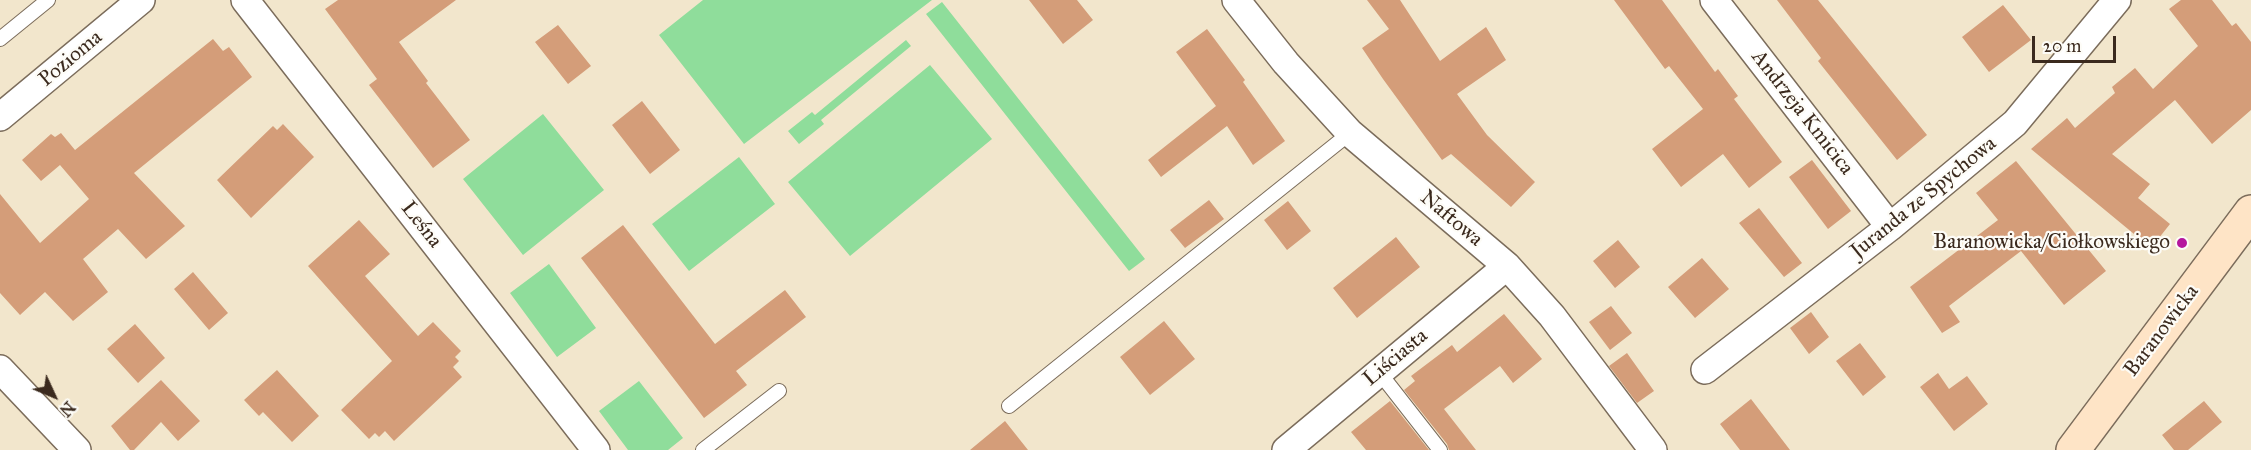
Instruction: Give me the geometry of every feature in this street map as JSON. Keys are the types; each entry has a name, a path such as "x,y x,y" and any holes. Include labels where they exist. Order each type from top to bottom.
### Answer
{"street":[{"name":"Pozioma","path":"0,117 141,0"},
{"name":"Leśna","path":"245,0 596,450"},
{"name":"Naftowa","path":"1236,0 1286,63 1350,133 1507,266 1552,316 1653,450"},
{"name":"Andrzeja Kmicica","path":"1714,0 1890,227"},
{"name":"Juranda ze Spychowa","path":"1705,370 1890,227 2015,123 2117,0"},
{"name":"Baranowicka","path":"2073,450 2251,212"},
{"name":"Liściasta","path":"1286,450 1507,266"},
{"path":"0,369 77,450"}],"lane":[{"path":"0,39 48,0"},
{"path":"1009,406 1350,133"},
{"path":"1379,372 1440,450"},
{"path":"703,450 779,391"}],"green space":[{"path":"703,0 932,0 744,144 659,35"},
{"path":"942,2 1145,259 1129,271 926,14"},
{"path":"906,40 911,46 821,120 824,124 799,144 788,131 812,112 815,115"},
{"path":"930,65 992,139 850,256 788,182"},
{"path":"543,114 604,190 523,255 463,179"},
{"path":"739,157 775,204 689,271 652,224"},
{"path":"549,264 596,328 557,357 510,293"},
{"path":"639,381 683,438 668,450 628,450 599,411"}],"building":[{"path":"338,0 456,0 399,42 428,81 426,83 470,140 433,168 369,85 377,79 325,9"},
{"path":"1029,0 1077,0 1093,20 1063,44"},
{"path":"1367,0 1400,0 1440,61 1486,27 1506,60 1457,94 1487,135 1535,182 1511,207 1451,154 1442,160 1383,79 1362,48 1389,29"},
{"path":"1614,0 1662,0 1715,72 1718,69 1738,96 1734,99 1782,162 1749,188 1723,154 1681,187 1652,149 1703,109 1669,66 1665,69"},
{"path":"1777,0 1818,0 1927,135 1897,160 1818,61 1821,58"},
{"path":"2181,0 2212,0 2232,26 2236,23 2251,42 2251,110 2212,144 2175,100 2112,154 2150,184 2138,198 2170,224 2151,248 2031,149 2067,118 2075,128 2115,93 2112,87 2135,68 2153,89 2198,46 2169,9"},
{"path":"2003,5 2031,40 1989,72 1962,37"},
{"path":"558,25 591,66 568,84 535,42"},
{"path":"1207,29 1245,80 1243,82 1285,141 1253,165 1227,126 1161,177 1148,160 1216,106 1176,52"},
{"path":"213,39 223,51 229,47 252,77 134,173 185,226 146,259 118,229 83,259 108,292 73,321 45,292 20,315 0,293 0,194 40,243 89,199 60,165 41,181 22,160 51,134 55,137 61,133 75,150"},
{"path":"642,101 680,150 650,174 612,125"},
{"path":"283,124 314,157 251,218 217,180 273,126 277,130"},
{"path":"1812,160 1851,211 1828,229 1789,177"},
{"path":"2016,161 2106,271 2064,305 2021,251 1949,306 1960,322 1942,333 1910,287 1998,220 1976,193"},
{"path":"1209,200 1224,219 1185,248 1170,230"},
{"path":"1288,201 1311,231 1287,250 1264,220"},
{"path":"1759,208 1802,263 1784,277 1739,223"},
{"path":"359,220 390,254 365,276 418,336 433,322 461,351 455,357 459,361 453,367 462,377 394,441 385,431 379,437 375,433 369,439 341,410 392,361 308,266"},
{"path":"623,225 715,344 785,290 806,317 736,371 747,385 704,418 581,258"},
{"path":"1396,237 1420,267 1357,318 1333,288"},
{"path":"1618,240 1640,267 1615,288 1593,261"},
{"path":"1702,258 1729,289 1695,318 1668,287"},
{"path":"193,272 228,313 209,330 174,289"},
{"path":"1611,306 1632,333 1610,350 1589,322"},
{"path":"1811,312 1829,337 1809,354 1790,328"},
{"path":"1504,314 1542,359 1513,383 1500,366 1444,409 1476,450 1449,450 1447,444 1404,390 1415,381 1411,376 1452,345 1457,352"},
{"path":"1164,321 1195,359 1150,395 1120,357"},
{"path":"135,324 165,358 138,383 107,349"},
{"path":"1860,343 1886,377 1863,396 1836,361"},
{"path":"1627,353 1654,391 1637,403 1609,366"},
{"path":"277,370 319,416 292,442 263,412 259,416 244,400"},
{"path":"1938,373 1949,389 1967,376 1988,404 1954,431 1920,387"},
{"path":"161,380 200,421 178,441 161,422 134,450 130,450 111,426"},
{"path":"1751,399 1790,450 1740,450 1720,424"},
{"path":"1390,401 1429,450 1366,450 1351,432"},
{"path":"2204,401 2222,422 2188,450 2174,450 2162,435"},
{"path":"1005,421 1028,450 970,450"}],"place":[{"name":"Baranowicka/Ciołkowskiego","path":"2182,243"}]}
